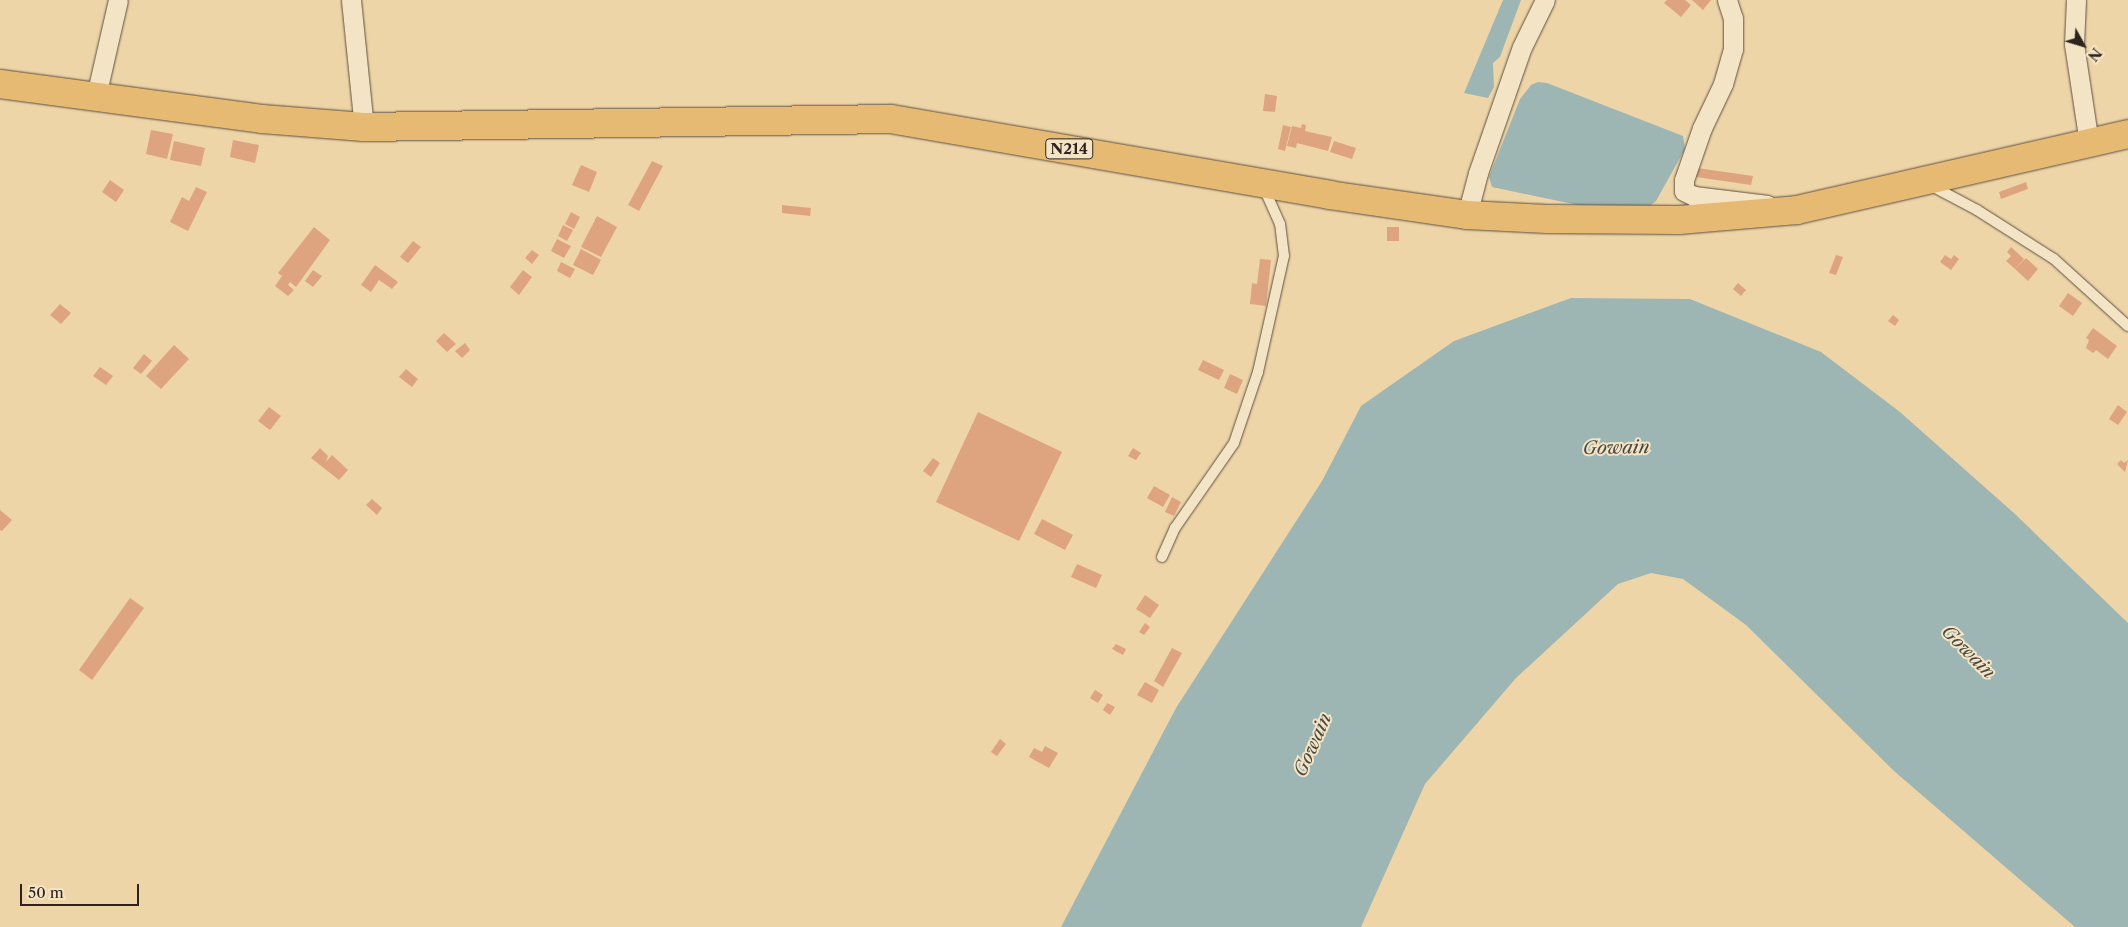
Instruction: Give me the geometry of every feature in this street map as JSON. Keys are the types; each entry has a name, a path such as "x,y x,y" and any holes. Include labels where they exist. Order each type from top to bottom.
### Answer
{"highway":[{"name":"N214","path":"0,84 262,119 364,127 891,119 1467,215 1679,220 1797,210 2128,134"}],"street":[{"path":"96,96 118,0"},
{"path":"351,0 364,127"},
{"path":"1467,215 1489,140 1522,47 1545,0"},
{"path":"1727,0 1733,18 1733,49 1723,84 1690,162 1684,190 1694,196 1797,210"},
{"path":"2076,0 2074,44 2089,143"}],"lane":[{"path":"1923,181 1976,210 2054,259 2128,326"},
{"path":"1162,557 1175,528 1234,443 1258,372 1284,256 1280,224 1262,182"}],"water":[{"path":"1503,0 1521,0 1500,57 1493,63 1494,87 1488,98 1464,93"},
{"path":"1538,82 1547,83 1683,136 1685,149 1656,201 1646,209 1616,213 1492,187 1489,177 1520,99 1531,85"},
{"name":"Gowain","path":"1571,298 1690,299 1821,352 1900,412 2015,514 2128,623 2128,927 2075,927 1894,771 1746,625 1683,579 1651,573 1618,584 1516,678 1425,784 1361,927 1061,927 1176,708 1322,481 1361,406 1454,341"}],"building":[{"path":"1667,0 1685,0 1691,5 1681,17 1664,3"},
{"path":"1692,0 1711,0 1703,10"},
{"path":"1265,94 1277,96 1275,112 1263,111"},
{"path":"1302,124 1306,125 1305,131 1332,137 1328,151 1297,143 1296,148 1287,146 1292,126 1301,128"},
{"path":"1283,125 1291,127 1285,151 1278,149"},
{"path":"151,130 173,134 167,159 146,154"},
{"path":"233,140 259,145 255,163 230,157"},
{"path":"174,141 205,148 201,166 170,160"},
{"path":"1334,141 1356,148 1352,159 1330,152"},
{"path":"652,161 663,166 639,211 628,205"},
{"path":"581,165 597,172 589,192 572,185"},
{"path":"1697,168 1753,176 1751,185 1696,177"},
{"path":"110,180 124,190 116,202 102,192"},
{"path":"2026,182 2028,189 2001,199 1999,192"},
{"path":"196,187 207,192 188,231 170,222 182,197 189,201"},
{"path":"782,205 811,208 810,216 782,213"},
{"path":"571,212 580,217 574,229 565,224"},
{"path":"597,216 617,227 601,257 581,247"},
{"path":"563,225 573,230 567,241 558,236"},
{"path":"314,227 330,240 296,287 290,282 288,285 294,290 288,296 275,286 282,276 278,273"},
{"path":"1387,227 1399,227 1399,241 1387,241"},
{"path":"557,239 571,246 564,258 551,251"},
{"path":"413,241 421,247 408,263 400,257"},
{"path":"2011,247 2024,259 2015,269 2006,261 2011,256 2007,252"},
{"path":"581,249 601,260 593,275 573,265"},
{"path":"532,250 539,255 532,264 525,258"},
{"path":"1836,255 1843,257 1836,275 1829,273"},
{"path":"1945,255 1951,259 1954,255 1959,259 1951,270 1940,262"},
{"path":"2026,258 2038,269 2028,281 2015,269"},
{"path":"1260,259 1271,260 1266,306 1250,304 1252,283 1257,284"},
{"path":"561,262 575,269 570,278 557,271"},
{"path":"375,265 398,282 392,289 379,280 371,292 361,285"},
{"path":"313,270 322,276 313,287 305,281"},
{"path":"523,270 532,277 519,295 510,287"},
{"path":"1738,283 1746,290 1741,296 1733,289"},
{"path":"2068,293 2082,303 2073,316 2059,306"},
{"path":"60,304 71,313 61,324 50,315"},
{"path":"1893,315 1899,320 1895,326 1888,321"},
{"path":"2093,328 2117,346 2108,359 2096,350 2093,353 2086,348 2089,340 2086,338"},
{"path":"444,333 456,344 447,352 436,341"},
{"path":"465,343 470,350 462,358 455,351"},
{"path":"174,345 189,359 161,389 146,376"},
{"path":"144,354 152,361 141,374 133,368"},
{"path":"1203,360 1224,370 1219,380 1198,370"},
{"path":"100,367 113,376 106,385 93,376"},
{"path":"406,369 418,379 412,387 399,377"},
{"path":"1230,374 1243,380 1237,394 1224,388"},
{"path":"2118,405 2127,412 2118,425 2109,419"},
{"path":"269,407 281,416 270,430 258,421"},
{"path":"978,412 1062,452 1019,541 936,502"},
{"path":"320,448 328,456 326,462 332,455 348,470 339,480 311,458"},
{"path":"1133,448 1141,453 1136,460 1128,456"},
{"path":"933,458 940,463 931,477 923,471"},
{"path":"2121,460 2124,463 2128,460 2125,472 2117,464"},
{"path":"1154,486 1170,495 1163,507 1147,498"},
{"path":"1172,497 1181,502 1174,516 1165,512"},
{"path":"372,499 382,508 377,515 366,505"},
{"path":"0,510 12,520 2,531 0,530"},
{"path":"1042,519 1073,535 1065,550 1034,534"},
{"path":"1077,564 1102,575 1096,588 1071,577"},
{"path":"1145,595 1159,605 1150,618 1136,609"},
{"path":"130,598 144,608 92,680 79,670"},
{"path":"1145,623 1150,627 1144,635 1139,632"},
{"path":"1116,644 1126,649 1123,655 1112,649"},
{"path":"1172,648 1182,653 1163,687 1154,681"},
{"path":"1145,682 1159,690 1152,703 1137,695"},
{"path":"1095,690 1103,695 1098,703 1090,698"},
{"path":"1107,703 1115,707 1110,715 1103,710"},
{"path":"1000,739 1006,744 997,756 991,752"},
{"path":"1045,746 1058,753 1049,768 1029,757 1034,748 1042,752"}]}
